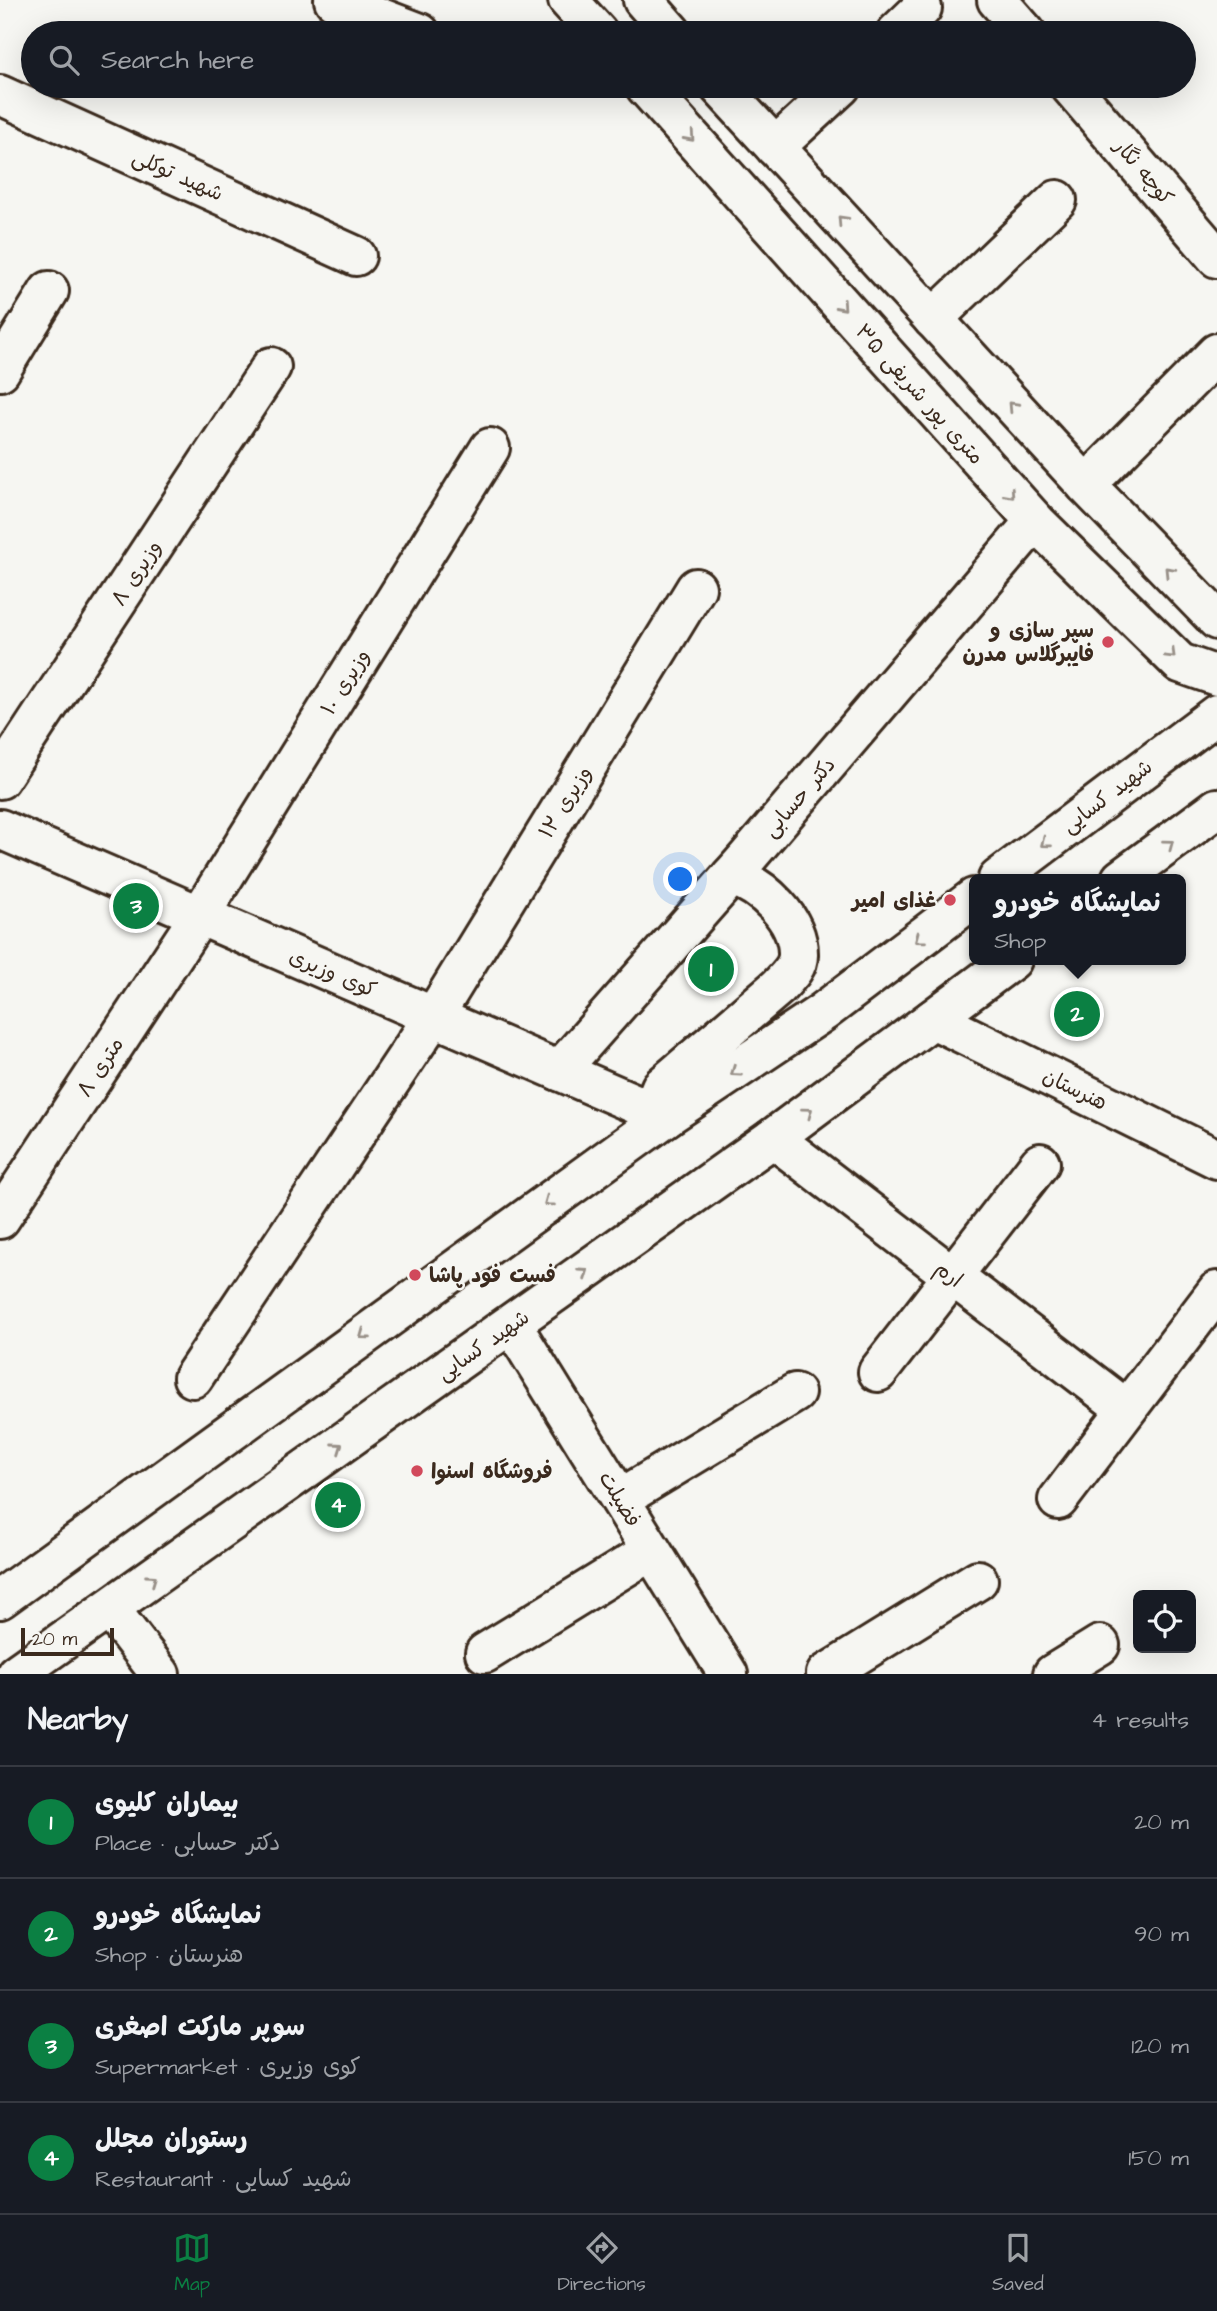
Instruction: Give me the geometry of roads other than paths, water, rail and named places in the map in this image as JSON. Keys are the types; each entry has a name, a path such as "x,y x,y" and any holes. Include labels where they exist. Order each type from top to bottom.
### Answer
{"street":[{"path":"334,0 389,21"},
{"path":"568,0 587,21"},
{"path":"997,0 1015,21"},
{"path":"646,1 662,21"},
{"name":"شهید توکلی","path":"0,95 356,256"},
{"name":"۳۵ متری پور شریفی","path":"656,98 1035,521 1181,663 1217,676"},
{"path":"730,98 1086,485 1217,620"},
{"path":"775,148 828,98"},
{"name":"کوچه نگار","path":"1080,98 1217,258"},
{"path":"933,319 1057,200"},
{"path":"0,370 49,291"},
{"path":"1086,485 1217,353"},
{"name":"وزیری ۸","path":"0,779 271,367"},
{"name":"وزیری ۱۰","path":"200,915 490,449"},
{"name":"دکتر حسابی","path":"559,1071 731,876 1035,521"},
{"name":"وزيری ۱۲","path":"193,1378 434,1016 696,588"},
{"name":"شهید کسایی","path":"1005,874 1217,714"},
{"path":"1128,874 1217,808"},
{"name":"کوی وزیری","path":"0,829 559,1071 656,1118"},
{"path":"656,1118 661,1087 778,987 795,968 798,955 795,939 770,897 750,881 731,876"},
{"path":"0,1599 656,1118 823,1012 969,902"},
{"name":"متری ۸","path":"0,1219 200,915"},
{"name":"شهید کسایی","path":"16,1674 773,1138 1005,965"},
{"name":"هنرستان","path":"933,1019 1215,1157"},
{"name":"ارم","path":"773,1138 1126,1409"},
{"path":"878,1373 1040,1163"},
{"path":"1058,1500 1217,1291"},
{"name":"فضیلت","path":"512,1325 729,1674"},
{"path":"620,1499 795,1394"},
{"path":"485,1653 651,1551"},
{"path":"826,1674 978,1580"},
{"path":"110,1609 160,1674"},
{"path":"1053,1674 1100,1645"}],"place":[{"name":"سپر سازی و فایبرگلاس مدرن","path":"1108,642"},
{"name":"غذای امیر","path":"950,900"},
{"name":"سوپر مارکت اصغری","path":"136,906"},
{"name":"بیماران کلیوی","path":"711,969"},
{"name":"نمایشگاه خودرو","path":"1077,1014"},
{"name":"فست فود پاشا","path":"415,1275"},
{"name":"فروشگاه اسنوا","path":"417,1471"},
{"name":"رستوران مجلل","path":"338,1505"}]}
